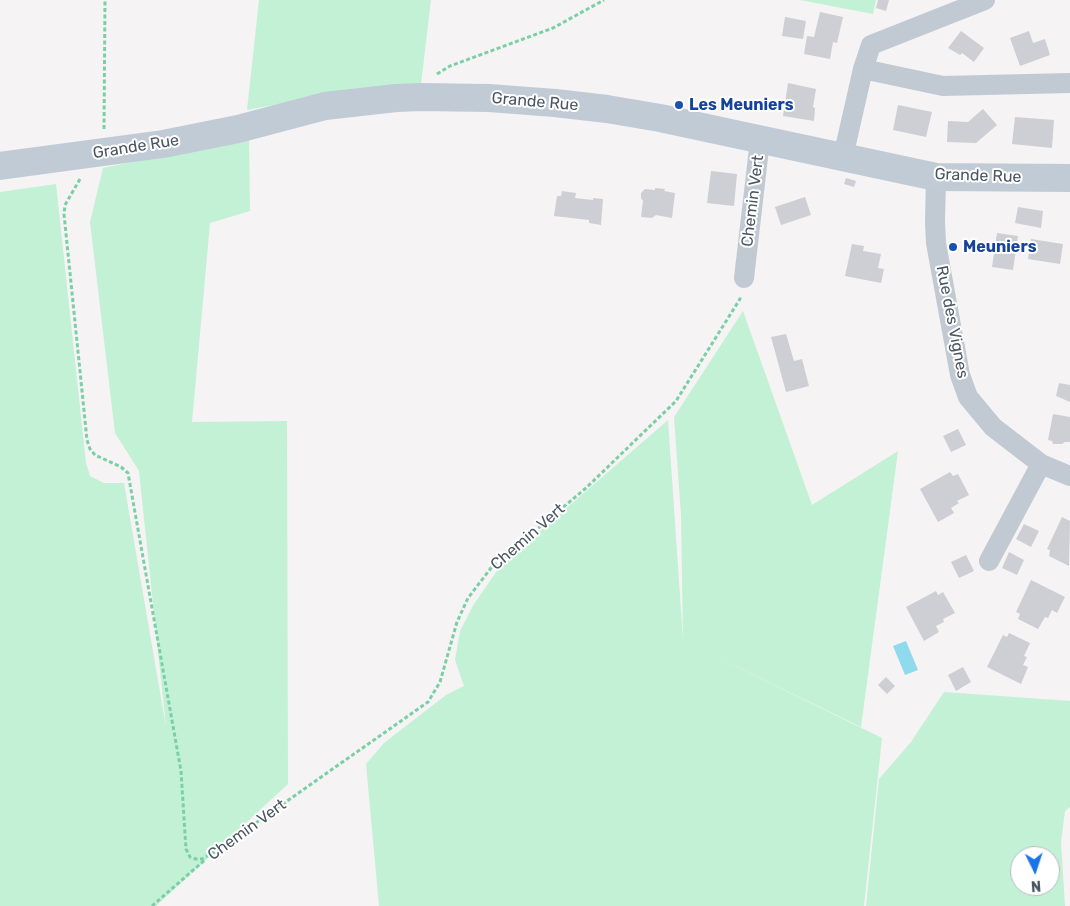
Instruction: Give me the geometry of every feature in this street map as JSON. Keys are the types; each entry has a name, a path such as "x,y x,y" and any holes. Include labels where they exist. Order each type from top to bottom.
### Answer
{"street":[{"path":"843,157 863,69 871,45 974,2"},
{"path":"863,69 943,86 1070,83"},
{"name":"Grande Rue","path":"0,166 163,144 220,133 325,106 422,97 489,98 599,108 660,118 936,177 1070,178"},
{"name":"Chemin Vert","path":"744,278 760,140"},
{"name":"Rue des Vignes","path":"936,177 936,243 960,374 968,397 993,427 1041,464 1070,476"},
{"path":"990,561 1041,464"}],"path":[{"path":"105,0 103,153 82,177 64,205 87,440 90,449 95,455 122,467 128,473 181,771 186,849 190,857 196,859 202,859 214,852"},
{"path":"422,97 425,87 433,76 450,66 552,28 604,0"},
{"name":"Chemin Vert","path":"152,906 214,852 428,702 440,682 456,622 468,598 491,568 586,488 676,400 740,299 744,278"}],"green space":[{"path":"259,0 431,0 421,84 334,94 247,110"},
{"path":"800,0 876,0 873,14"},
{"path":"249,137 250,211 210,223 192,422 287,421 288,784 156,906 0,906 0,192 56,184 86,463 90,476 104,483 124,483 166,727 139,471 115,433 90,222 103,168"},
{"path":"743,311 812,505 898,451 861,727 688,643 882,738 864,906 379,906 366,764 384,743 446,695 464,686 455,660 460,631 474,604 501,565 668,420 683,640 681,515 674,417"},
{"path":"944,692 1070,701 1070,807 1065,811 1061,842 1065,906 866,906 879,779 911,742"}],"water":[{"path":"906,641 918,670 905,675 893,646"}],"building":[{"path":"878,0 889,0 886,11 876,8"},
{"path":"820,12 843,17 837,43 833,42 830,59 804,54 807,36 814,37"},
{"path":"785,17 806,21 803,39 782,36"},
{"path":"961,31 984,48 974,62 962,53 960,55 948,48"},
{"path":"1029,31 1033,43 1045,39 1050,55 1020,66 1010,38"},
{"path":"788,83 816,89 813,107 815,108 814,121 783,116"},
{"path":"898,105 932,112 926,137 893,130"},
{"path":"983,109 997,125 976,143 947,142 948,121 968,122"},
{"path":"1015,117 1054,120 1052,148 1012,144"},
{"path":"711,171 737,174 734,206 707,203"},
{"path":"846,178 856,181 854,187 844,184"},
{"path":"655,188 675,193 672,218 656,215 652,218 641,217 643,201 641,193 645,189 655,190"},
{"path":"562,191 576,193 575,198 603,199 601,225 589,223 589,220 554,216 557,196 561,196"},
{"path":"805,197 811,215 781,225 775,207"},
{"path":"1018,207 1043,211 1041,228 1015,223"},
{"path":"997,233 1018,236 1013,270 992,267"},
{"path":"1031,239 1063,244 1060,264 1028,259"},
{"path":"852,244 864,246 863,251 881,254 878,268 884,269 881,283 845,276"},
{"path":"786,334 794,361 802,359 809,386 786,392 771,337"},
{"path":"1059,383 1070,385 1070,402 1056,396"},
{"path":"1053,414 1070,417 1070,442 1053,444 1052,441 1048,440"},
{"path":"958,429 966,445 951,452 943,436"},
{"path":"950,472 953,476 958,474 969,495 957,501 959,503 951,508 954,513 938,522 920,489"},
{"path":"1062,517 1070,521 1069,566 1049,556 1050,550 1047,549"},
{"path":"1024,524 1039,531 1031,547 1016,539"},
{"path":"1009,552 1024,560 1017,575 1002,568"},
{"path":"966,555 974,571 959,578 951,562"},
{"path":"1031,580 1065,597 1057,613 1052,610 1048,618 1045,617 1038,629 1018,619 1020,614 1016,612"},
{"path":"936,591 938,595 943,592 955,613 943,619 944,622 936,626 939,632 924,641 906,607"},
{"path":"1009,633 1030,643 1024,656 1027,657 1023,665 1028,667 1021,684 987,667 1003,635 1007,637"},
{"path":"963,667 971,682 956,691 948,675"},
{"path":"886,677 895,686 887,694 878,685"}],"place":[{"name":"Les Meuniers","path":"679,105"},
{"name":"Meuniers","path":"953,247"}]}
